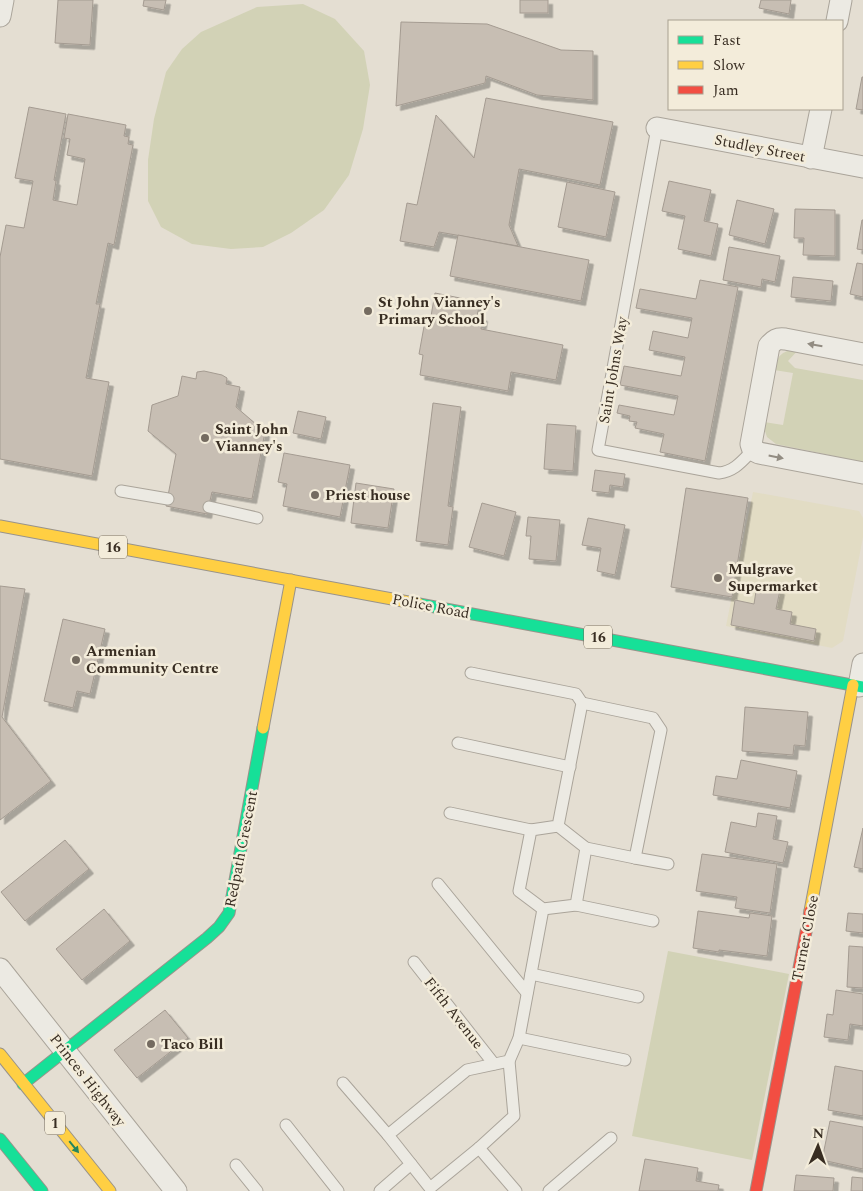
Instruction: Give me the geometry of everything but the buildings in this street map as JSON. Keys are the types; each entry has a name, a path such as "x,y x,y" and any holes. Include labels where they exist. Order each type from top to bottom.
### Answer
{"main road":[{"name":"Police Road","path":"0,526 858,686"},
{"name":"Redpath Crescent","path":"23,1084 207,938 220,927 229,913 291,580"},
{"name":"Turner Close","path":"756,1191 858,686"},
{"name":"1","path":"0,1054 110,1191"},
{"path":"0,1139 42,1191"}],"street":[{"path":"0,16 3,0"},
{"path":"837,20 841,0"},
{"path":"812,158 821,110"},
{"name":"Studley Street","path":"657,128 863,167"},
{"path":"863,354 785,339 778,338 773,340 769,346 751,444 753,450 759,453 863,474"},
{"path":"858,686 863,664"},
{"name":"Princes Highway","path":"0,969 176,1191"}],"lane":[{"name":"Saint Johns Way","path":"657,128 598,450 719,474 737,467 753,450"},
{"path":"121,491 168,499"},
{"path":"209,507 257,518"},
{"path":"471,674 576,694 582,703 558,826"},
{"path":"582,703 653,718 661,730 635,858"},
{"path":"458,743 570,767"},
{"path":"450,813 531,830 558,826 586,848 668,864"},
{"path":"531,830 520,891 543,909 576,905 653,921"},
{"path":"576,905 586,848"},
{"path":"438,884 527,993"},
{"path":"343,1083 388,1135 431,1190 514,1116 509,1061 519,1038 543,909"},
{"name":"Fifth Avenue","path":"414,962 494,1064"},
{"path":"531,974 638,997"},
{"path":"519,1038 625,1060"},
{"path":"388,1135 467,1070 509,1061"},
{"path":"286,1124 338,1191"},
{"path":"549,1191 611,1138"},
{"path":"479,1148 516,1191"},
{"path":"380,1191 410,1164"},
{"path":"236,1166 257,1191"}],"shaded area":[{"path":"753,492 859,511 863,518 863,537 843,641 832,648 726,626"}],"green space":[{"path":"303,4 335,19 364,51 370,85 363,129 349,175 324,210 291,233 263,247 231,249 192,244 161,227 148,201 148,160 154,119 166,72 182,49 201,32 257,7"},
{"path":"799,349 788,361 795,368 863,380 863,462 776,444 767,437 764,422 783,425 793,373 774,370 775,365 779,357 785,352"},
{"path":"668,951 789,974 752,1160 632,1136"}],"traffic: fast":[{"path":"419,604 863,687"},
{"path":"23,1084 207,938 219,927 229,913 263,728"},
{"path":"0,1139 42,1191"}],"traffic: slow":[{"path":"0,526 419,604"},
{"path":"263,728 291,580"},
{"path":"810,911 853,685"},
{"path":"0,1054 110,1191"}],"traffic: jam":[{"path":"756,1191 810,911"}],"place":[{"name":"St John Vianney's Primary School","path":"368,311"},
{"name":"Saint John Vianney's","path":"205,438"},
{"name":"Priest house","path":"315,495"},
{"name":"Mulgrave Supermarket","path":"718,578"},
{"name":"Armenian Community Centre","path":"76,660"},
{"name":"Taco Bill","path":"151,1044"}]}
